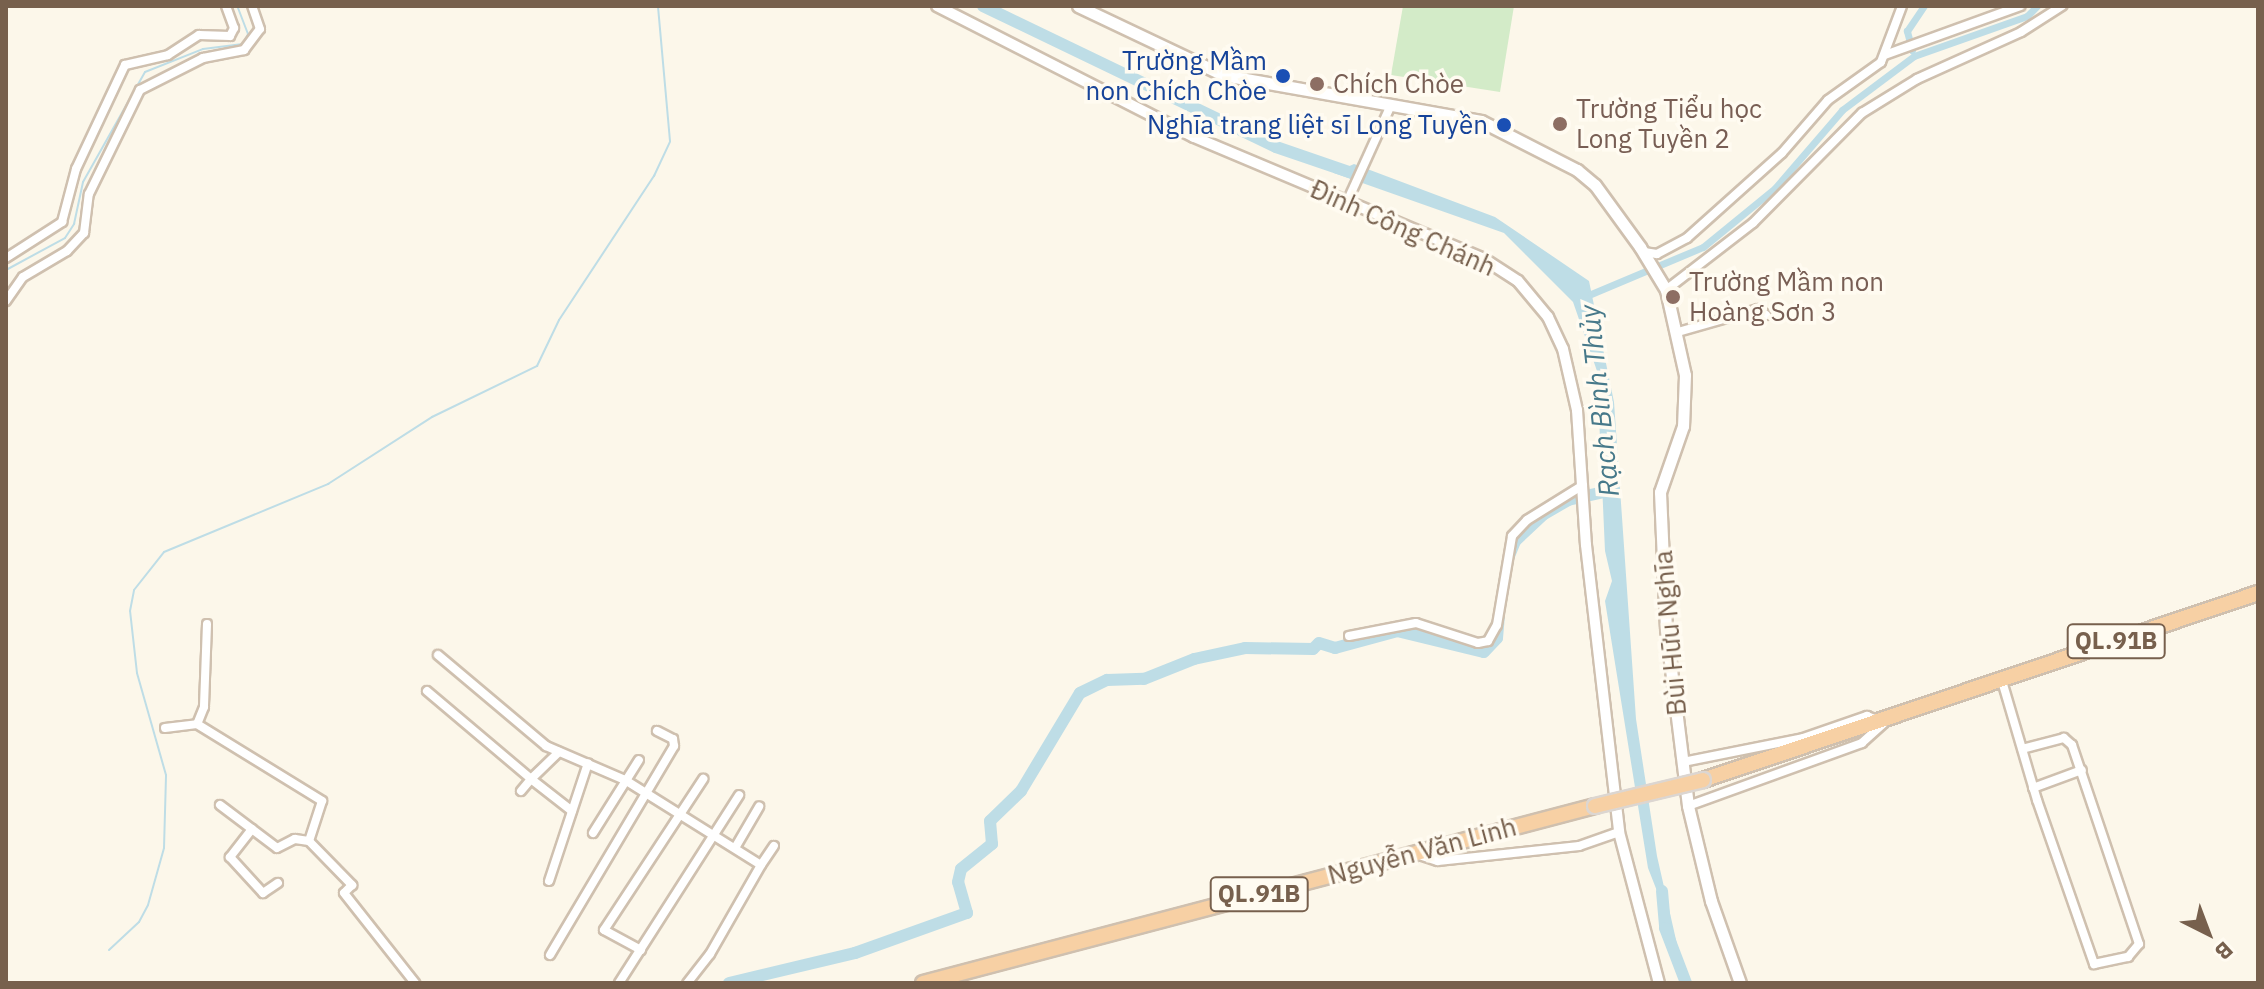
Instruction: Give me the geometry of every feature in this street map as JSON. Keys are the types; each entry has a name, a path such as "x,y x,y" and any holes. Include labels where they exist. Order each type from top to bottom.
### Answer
{"highway":[{"name":"QL.91B","path":"1884,723 2258,593"},
{"name":"Nguyễn Văn Linh","path":"923,983 1703,780 1884,723"}],"main road":[{"path":"1078,6 1223,75 1481,121 1577,170 1643,252"},
{"name":"Bùi Hữu Nghĩa","path":"1643,252 1663,286 1678,332 1685,375 1683,426 1660,492 1666,629 1688,806 1711,901 1740,983"}],"street":[{"path":"6,258 62,222 76,169 125,65 168,55 199,35 230,36 234,28 226,6"},
{"path":"6,301 23,277 67,251 84,233 89,194 140,90 203,58 244,50 260,29 252,6"},
{"name":"Đinh Công Chánh","path":"937,6 1194,137 1484,259 1518,281 1548,317 1572,379 1619,832 1657,982"},
{"path":"1885,55 1902,6"},
{"path":"1643,252 1657,254 1687,238 1782,153 1828,100 1885,55 2020,6"},
{"path":"1663,286 1761,216 1862,113 1917,79 2021,32 2062,6"},
{"path":"1347,202 1391,105"},
{"path":"1678,332 1758,309 1766,315"},
{"path":"1349,636 1416,623 1478,643 1488,641 1497,625 1512,536 1583,486"},
{"path":"197,724 204,707 207,624"},
{"path":"438,655 540,742 625,780 761,865"},
{"path":"2002,681 2033,788 2094,964 2128,957 2139,944 2082,770 2064,738 2022,749"},
{"path":"427,691 572,811"},
{"path":"1683,762 1803,738 1867,716 1884,723 1862,743 1688,806"},
{"path":"165,728 197,724 319,797 322,801 309,841"},
{"path":"550,955 675,743 657,731"},
{"path":"521,791 559,752"},
{"path":"593,833 639,760"},
{"path":"549,881 588,763"},
{"path":"2033,788 2082,770"},
{"path":"641,950 604,930 703,779"},
{"path":"619,983 739,795"},
{"path":"220,805 277,848 295,839 309,841 352,885 344,893 415,983"},
{"path":"735,848 759,807"},
{"path":"252,829 230,857 263,893 278,883"},
{"path":"1415,854 1438,861 1579,846 1619,832"},
{"path":"687,983 710,954 774,846"}],"green space":[{"path":"1403,6 1514,6 1500,92 1391,75"}],"water":[{"name":"Rạch Bình Thủy","path":"1354,164 1495,217 1589,281 1614,402 1636,719 1657,856 1679,953 1692,983 1682,983 1666,914 1648,868 1605,601 1612,581 1605,551 1597,371 1573,302 1504,233 1334,173"}],"waterway":[{"path":"6,270 65,238 74,224 83,182 145,72 203,49 243,44 248,34 237,6"},
{"path":"109,950 139,922 148,905 164,848 166,775 137,673 130,611 134,590 164,552 328,484 432,417 537,366 559,320 654,176 670,141 658,6"},
{"name":"Rạch Bình Thủy","path":"983,6 1276,147 1355,174"},
{"path":"1912,50 1907,31 1924,6"},
{"path":"1591,294 1703,247 1775,188 1842,110 1914,56 2027,16 2037,6"},
{"path":"1509,556 1515,541 1544,514 1568,500 1609,491"},
{"path":"729,983 855,953 967,913 958,882 961,869 992,844 990,821 1021,791 1080,693 1107,680 1144,679 1194,659 1245,648 1313,649 1319,643 1335,648 1397,631 1484,652 1497,638 1499,617"},
{"name":"Rạch Bình Thủy","path":"1662,891 1665,928 1686,983"}],"place":[{"name":"Trường Mầm non Chích Chòe","path":"1283,76"},
{"name":"Chích Chòe","path":"1317,84"},
{"name":"Trường Tiểu học Long Tuyền 2","path":"1560,124"},
{"name":"Nghĩa trang liệt sĩ Long Tuyền","path":"1504,125"},
{"name":"Trường Mầm non Hoàng Sơn 3","path":"1673,297"}]}
